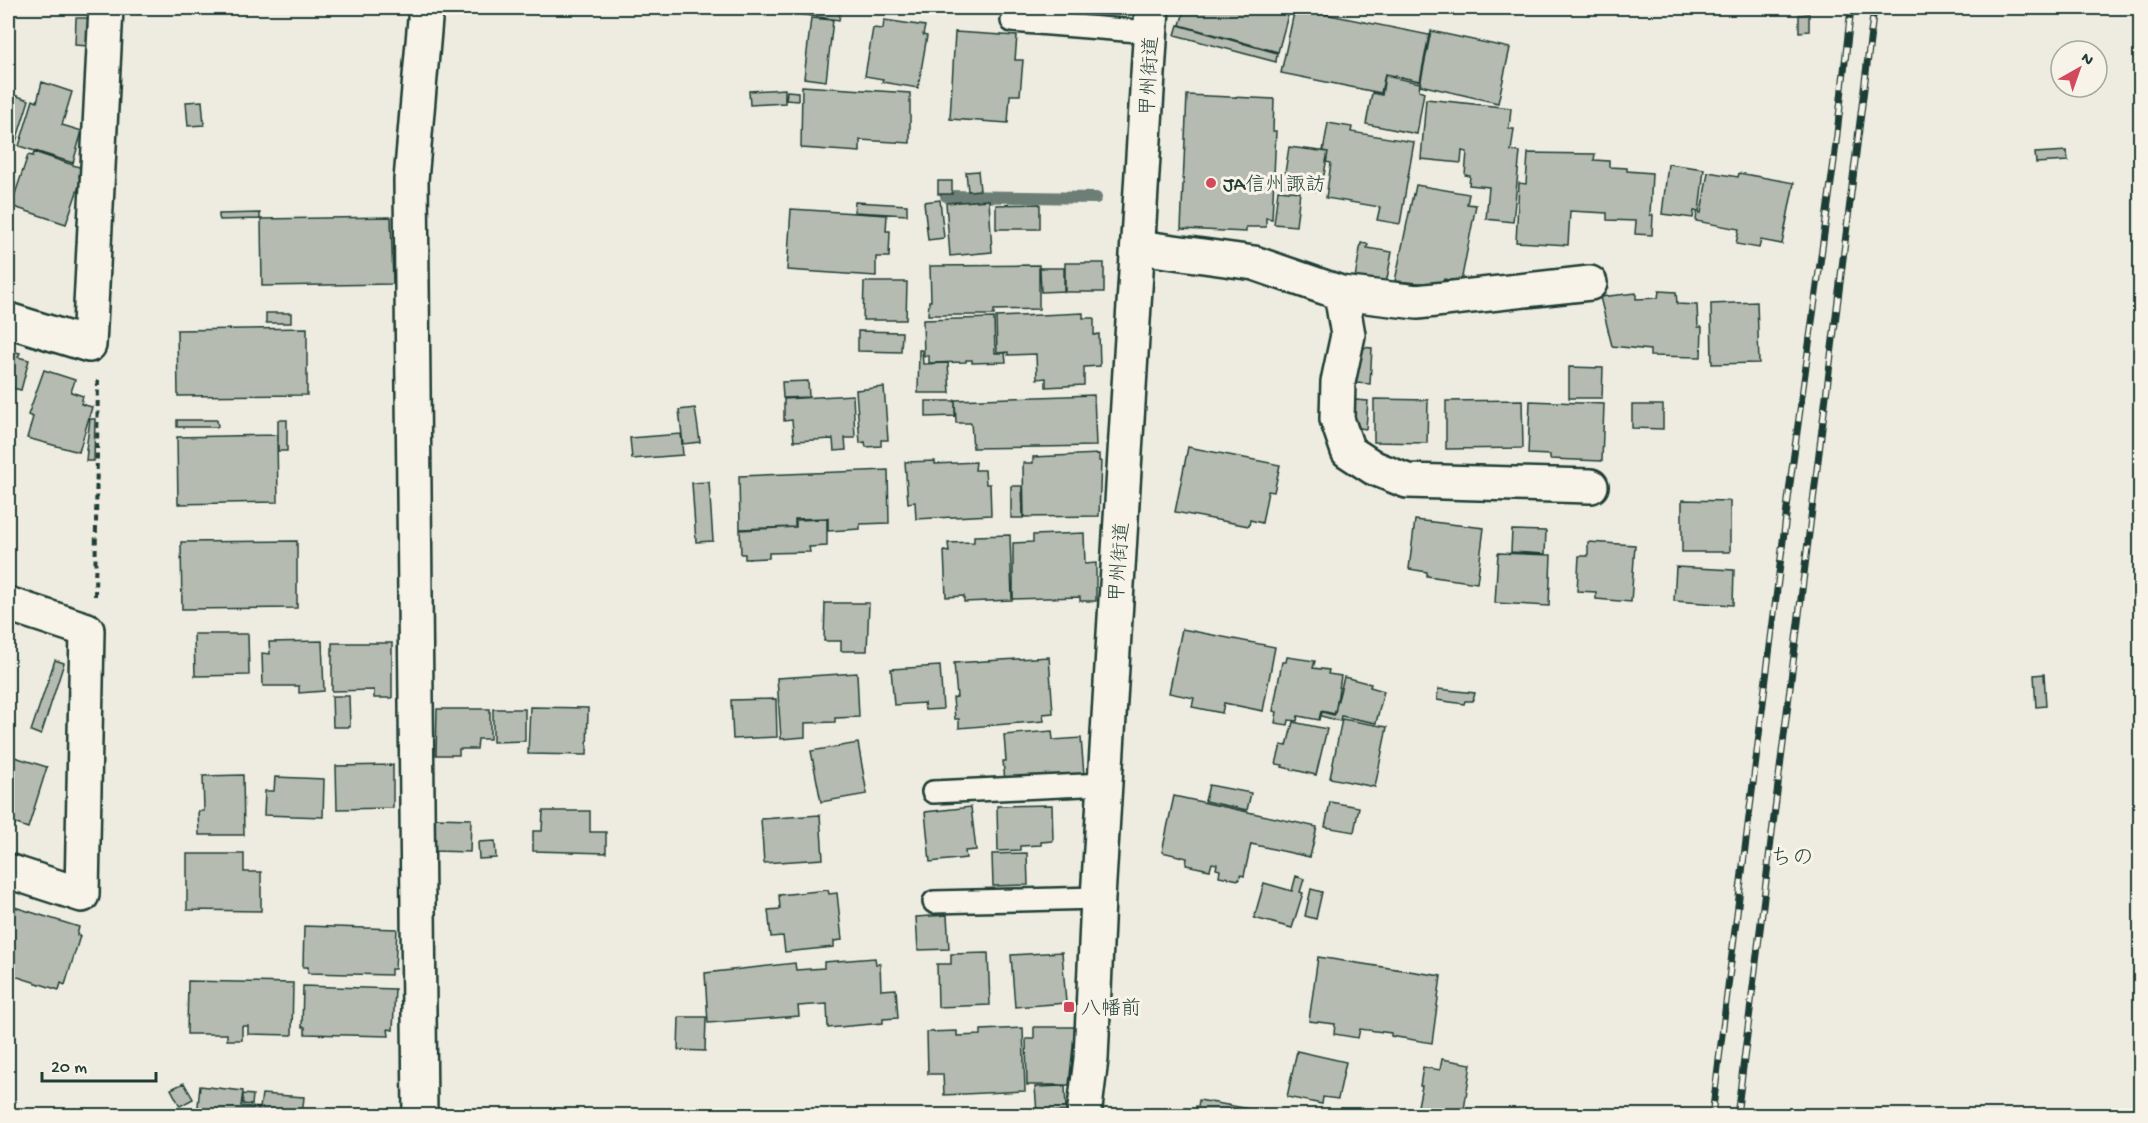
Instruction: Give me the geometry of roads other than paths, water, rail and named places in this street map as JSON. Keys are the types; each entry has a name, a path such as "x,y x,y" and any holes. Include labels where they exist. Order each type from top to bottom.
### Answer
{"main road":[{"path":"8,320 89,345 106,8"},
{"path":"420,1116 411,180 426,8"},
{"name":"甲州街道","path":"1084,1116 1091,1059 1104,784 1151,20"},
{"path":"1138,247 1254,263 1341,293 1417,302 1590,283"},
{"path":"1341,293 1348,335 1338,382 1337,420 1348,451 1374,468 1407,481 1591,486"},
{"path":"8,604 87,630 82,895 8,871"}],"lane":[{"path":"1012,21 1151,20"},
{"path":"933,792 1104,784"},
{"path":"934,902 1098,898"}],"waterway":[{"path":"946,196 1096,198"}],"railway":[{"path":"1712,1116 1791,476 1834,161 1851,8"},
{"path":"1737,1116 1874,8"}],"place":[{"name":"JA信州諏訪","path":"1211,183"},
{"name":"八幡前","path":"1069,1007"}],"district":[{"name":"ちの","path":"1792,856"}]}
